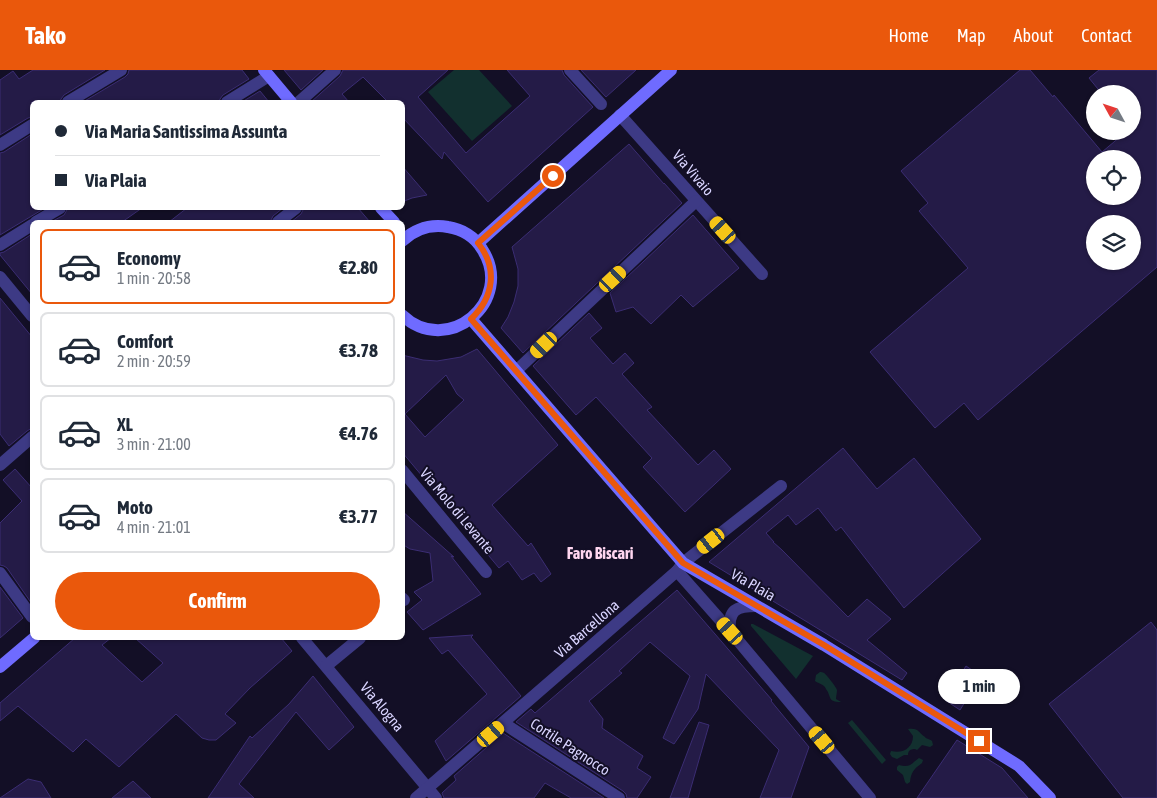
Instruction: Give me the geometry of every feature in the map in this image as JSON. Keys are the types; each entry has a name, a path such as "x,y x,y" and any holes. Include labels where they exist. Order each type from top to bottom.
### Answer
{"street":[{"path":"71,100 122,70"},
{"path":"301,100 335,70"},
{"path":"570,70 601,104"},
{"path":"478,243 671,70"},
{"path":"230,100 266,73 289,100"},
{"name":"Via Vivaio","path":"620,115 762,274"},
{"path":"0,144 30,126"},
{"path":"516,371 696,201"},
{"path":"39,220 57,210"},
{"path":"281,220 293,210"},
{"path":"383,210 392,220"},
{"path":"0,246 30,226"},
{"path":"405,236 422,228 452,227 463,232 478,243 487,256 491,272 489,293 485,303 471,319 453,328 434,330 415,324 405,317"},
{"path":"0,277 30,314"},
{"name":"Via Plaia","path":"471,319 680,567 756,606 824,645 1019,766 1050,798"},
{"path":"0,465 30,439"},
{"name":"Via Molo di Levante","path":"405,474 486,572"},
{"name":"Via Barcellona","path":"416,798 431,793 504,722 680,567 781,486"},
{"path":"680,567 730,631 870,798"},
{"path":"0,573 30,613"},
{"path":"730,631 729,620 737,608 756,606"},
{"path":"0,667 32,640"},
{"name":"Via Alogna","path":"304,640 431,793"},
{"path":"326,666 358,640"},
{"name":"Cortile Pagnocco","path":"504,722 619,798"},
{"path":"1036,783 1040,798"}],"green space":[{"path":"454,70 479,70 512,106 472,141 428,92"},
{"path":"751,624 813,656 796,679 751,626"},
{"path":"823,672 833,684 837,690 836,699 841,702 832,700 824,686 815,681 816,675"},
{"path":"852,720 886,760 882,764 848,723"},
{"path":"908,729 917,730 932,741 933,745 930,747 922,745 917,750 911,750 908,755 897,759 892,757 891,751 903,751 911,744 913,736"},
{"path":"919,758 923,760 922,763 913,771 910,782 907,784 903,775 897,770 897,767 899,765 910,765"}],"building":[{"path":"33,70 105,70 64,95 61,100 30,100 30,118 0,135 0,80 13,71 19,79"},
{"path":"129,70 242,70 249,79 223,95 220,100 86,100 128,74"},
{"path":"284,70 323,70 301,90"},
{"path":"343,70 448,70 418,97 466,153 530,96 507,70 562,70 564,75 593,107 488,202 444,152 442,159 405,120 405,100 386,100 363,77 342,94 347,100 313,100 340,76"},
{"path":"581,70 636,70 606,97"},
{"path":"1020,70 1030,70 1086,133 1086,140 1092,140 1100,150 1086,150 1086,205 1141,205 1141,150 1104,150 1116,140 1141,140 1141,85 1095,85 1089,78 1099,70 1157,70 1157,267 978,420 964,403 935,428 870,352 968,268 919,211 928,203 901,171"},
{"path":"260,91 267,100 245,100"},
{"path":"30,135 30,210 42,210 0,235 0,153"},
{"path":"629,144 682,203 523,353 501,328 508,317 518,286 518,269 512,247"},
{"path":"405,169 427,195 405,201"},
{"path":"67,210 139,210 125,220 55,220 64,215"},
{"path":"184,210 280,210 271,220 172,220"},
{"path":"303,210 360,210 368,220 294,220"},
{"path":"693,215 739,268 693,307 681,295 651,324 633,307 616,312 610,293"},
{"path":"30,235 30,292 0,255 0,253"},
{"path":"0,298 30,335 30,429 9,446 0,434"},
{"path":"589,313 602,328 590,338 613,364 625,353 634,363 622,374 652,407 647,410 698,465 714,450 731,469 685,512 643,467 652,458 596,397 576,415 533,366"},
{"path":"477,349 558,445 492,505 528,546 531,543 551,574 541,582 534,573 522,580 508,561 499,568 405,456 405,414 405,356 437,361 461,357","holes":["446,375 457,394 464,400 425,437 405,414"]},
{"path":"843,448 877,489 914,458 981,539 904,608 841,527 836,531 818,508 796,525 788,515 766,533 848,617 867,599 891,619 867,640 907,673 902,680 709,562"},
{"path":"15,469 30,486 30,601 7,568 0,565 0,523 22,501 3,480"},
{"path":"405,514 454,557 451,556 481,594 423,630 407,612 422,600 414,592 433,581 430,553 410,549 405,546"},
{"path":"0,587 23,618 0,638"},
{"path":"677,590 772,700 809,747 791,798 760,798 779,750 706,674 698,709 674,744 663,738 690,676 650,642 619,671 622,673 589,701 603,719 602,728 643,756 637,768 651,777 637,798 627,798 623,791 516,722 531,709 535,713"},
{"path":"1151,622 1157,630 1157,798 1123,798 1049,704"},
{"path":"473,635 471,637 521,696 446,761 435,741 487,694 448,650 442,654 429,638"},
{"path":"73,640 108,640 102,645 142,682 163,663 137,640 283,640 292,651 250,688 225,714 236,723 216,740 202,738 176,714 119,767 86,739 73,752 18,706 0,721 0,703"},
{"path":"966,666 981,676 960,710 945,700"},
{"path":"313,676 354,727 329,750 296,712 239,784 254,798 208,798 250,736 252,738 289,704"},
{"path":"699,722 709,725 688,798 670,798"},
{"path":"503,733 604,798 571,798 545,783 534,798 444,798 442,793 456,780 454,776"},
{"path":"957,740 1002,768 1028,798 917,798"},
{"path":"28,779 41,782 51,798 0,798"},
{"path":"133,781 151,798 112,798"}],"district":[{"name":"Faro Biscari","path":"600,553"}],"route":[{"path":"553,176 478,243 487,256 491,272 491,282 485,303 471,319 683,563 824,645 979,741"}]}
